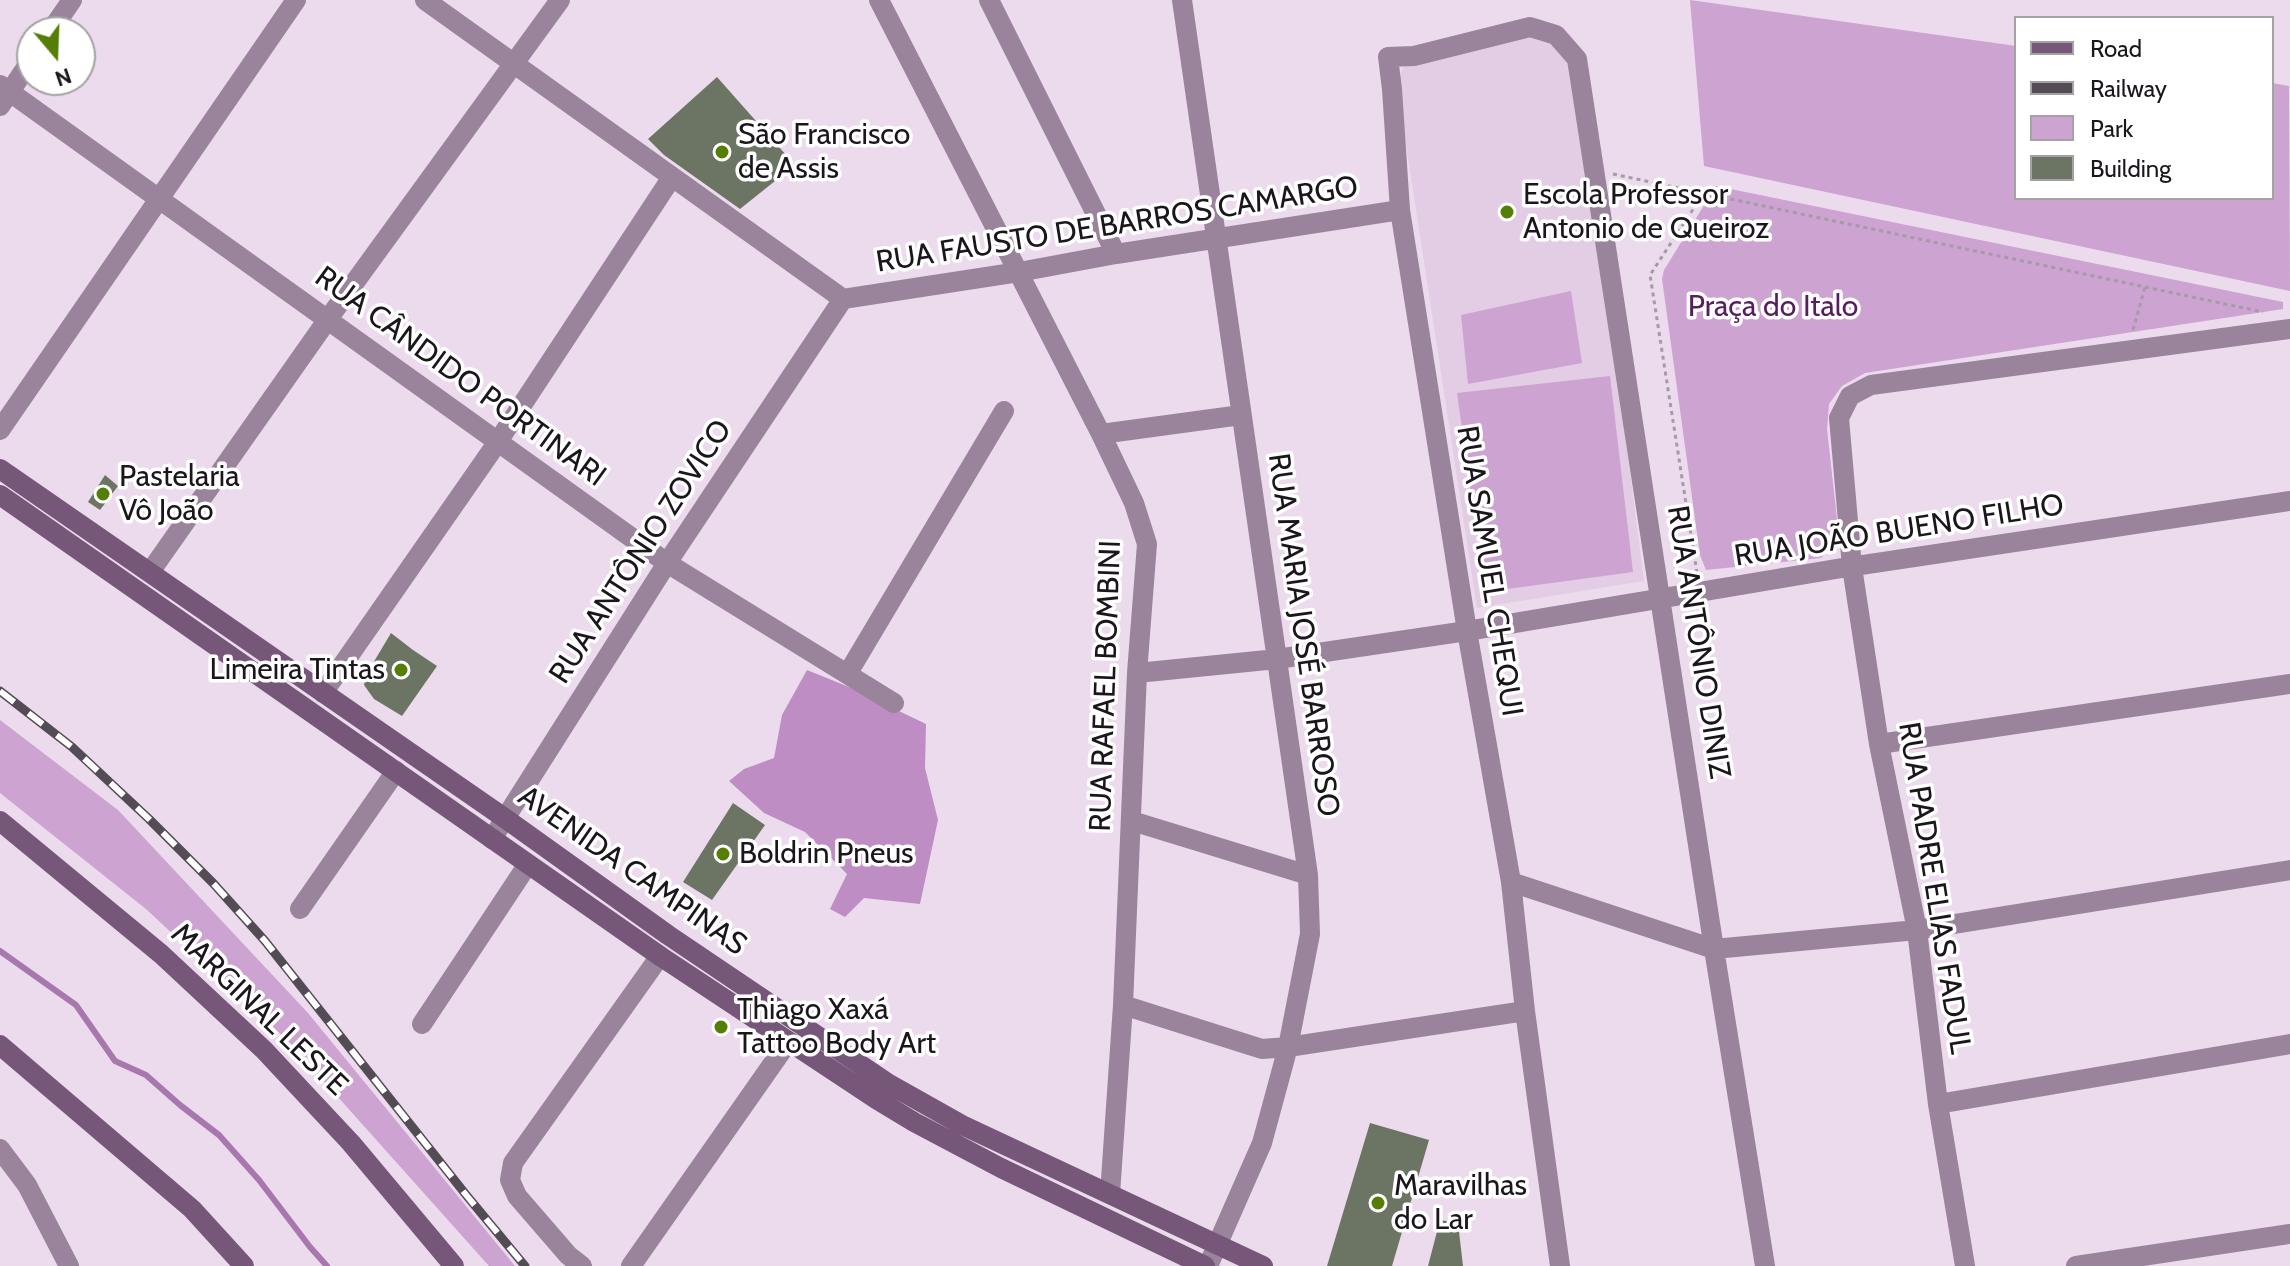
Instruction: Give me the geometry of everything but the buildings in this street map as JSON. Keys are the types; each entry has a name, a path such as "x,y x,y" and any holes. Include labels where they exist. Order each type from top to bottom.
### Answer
{"main road":[{"name":"AVENIDA CAMPINAS","path":"0,469 506,819 668,935 889,1084 962,1125 1263,1266"},
{"name":"AVENIDA CAMPINAS","path":"0,495 660,956 876,1099 949,1141 1207,1266"},
{"name":"MARGINAL LESTE","path":"0,821 161,954 264,1050 351,1143 454,1266"},
{"path":"0,1045 192,1209 244,1266"}],"street":[{"path":"0,430 296,0"},
{"path":"425,0 843,299"},
{"path":"150,572 328,319 560,0"},
{"name":"RUA RAFAEL BOMBINI","path":"879,0 1101,434 1134,503 1147,544 1137,673 1123,1005 1110,1194"},
{"path":"989,0 1116,254"},
{"name":"RUA MARIA JOSÉ BARROSO","path":"1182,0 1308,875 1310,934 1288,1047 1262,1143 1207,1266"},
{"name":"RUA SAMUEL CHEQUI","path":"1556,35 1530,27 1414,56 1388,57 1400,210 1467,631 1511,882 1525,1011 1560,1266"},
{"name":"RUA ANTÔNIO DINIZ","path":"1556,35 1577,59 1765,1266"},
{"path":"3,94 16,78"},
{"name":"RUA CÂNDIDO PORTINARI","path":"3,94 160,200 667,563 894,703"},
{"path":"323,693 497,443 672,177"},
{"name":"RUA FAUSTO DE BARROS CAMARGO","path":"843,299 1400,210"},
{"name":"RUA ANTÔNIO ZOVICO","path":"492,839 667,563 843,299"},
{"path":"2127,351 2283,322"},
{"name":"RUA PADRE ELIAS FADUL","path":"1965,1266 1938,1104 1917,930 1879,744 1852,567 1839,418 1850,396 1871,385 2127,351"},
{"path":"848,673 1004,411"},
{"path":"1101,434 1241,415"},
{"name":"RUA JOÃO BUENO FILHO","path":"1137,673 1277,659 1467,631 1852,567 2290,501"},
{"path":"1879,744 2290,684"},
{"path":"300,909 396,771"},
{"path":"1132,821 1308,875"},
{"path":"422,1024 528,864"},
{"path":"1511,882 1714,949 1917,930 2290,870"},
{"path":"582,1266 568,1255 517,1196 510,1180 513,1163 660,956"},
{"path":"1123,1005 1262,1049 1525,1011"},
{"path":"631,1266 788,1042"},
{"path":"1938,1104 2290,1044"},
{"path":"0,1149 27,1185 69,1266"},
{"path":"2076,1266 2290,1234"}],"path":[{"path":"1594,171 2145,287 2283,322"},
{"path":"1700,593 1650,275 1703,194"},
{"path":"2127,351 2145,287"}],"shaded area":[{"name":"Escola Professor Antonio de Queiroz","path":"1537,29 1577,59 1644,581 1477,608 1397,85 1403,68 1410,61"},
{"path":"807,670 926,724 925,768 938,820 920,904 864,898 845,917 830,909 847,874 805,832 764,813 729,781 744,769 774,758 782,715"}],"green space":[{"path":"1690,0 2014,46 2014,200 2274,200 2274,83 2289,86 2290,291 1704,166"},
{"name":"Praça do Italo","path":"1716,186 2283,302 2283,309 1865,373 1842,386 1829,404 1827,429 1838,528 1835,545 1821,558 1706,570 1700,555 1662,279 1664,270"},
{"path":"1571,291 1582,363 1468,384 1461,315"},
{"path":"1610,376 1633,572 1485,592 1457,393"},
{"path":"0,720 118,810 308,1013 515,1266 489,1266 287,1040 146,909 0,793"}],"waterway":[{"path":"0,951 76,1005 115,1061 146,1075 219,1135 327,1266"}],"railway":[{"path":"0,691 72,747 213,883 265,941 525,1266"}],"place":[{"name":"São Francisco de Assis","path":"722,152"},
{"name":"Escola Professor Antonio de Queiroz","path":"1507,212"},
{"name":"Pastelaria Vô João","path":"103,494"},
{"name":"Limeira Tintas","path":"401,670"},
{"name":"Boldrin Pneus","path":"723,854"},
{"name":"Thiago Xaxá Tattoo Body Art","path":"721,1027"},
{"name":"Maravilhas do Lar","path":"1378,1203"}]}
